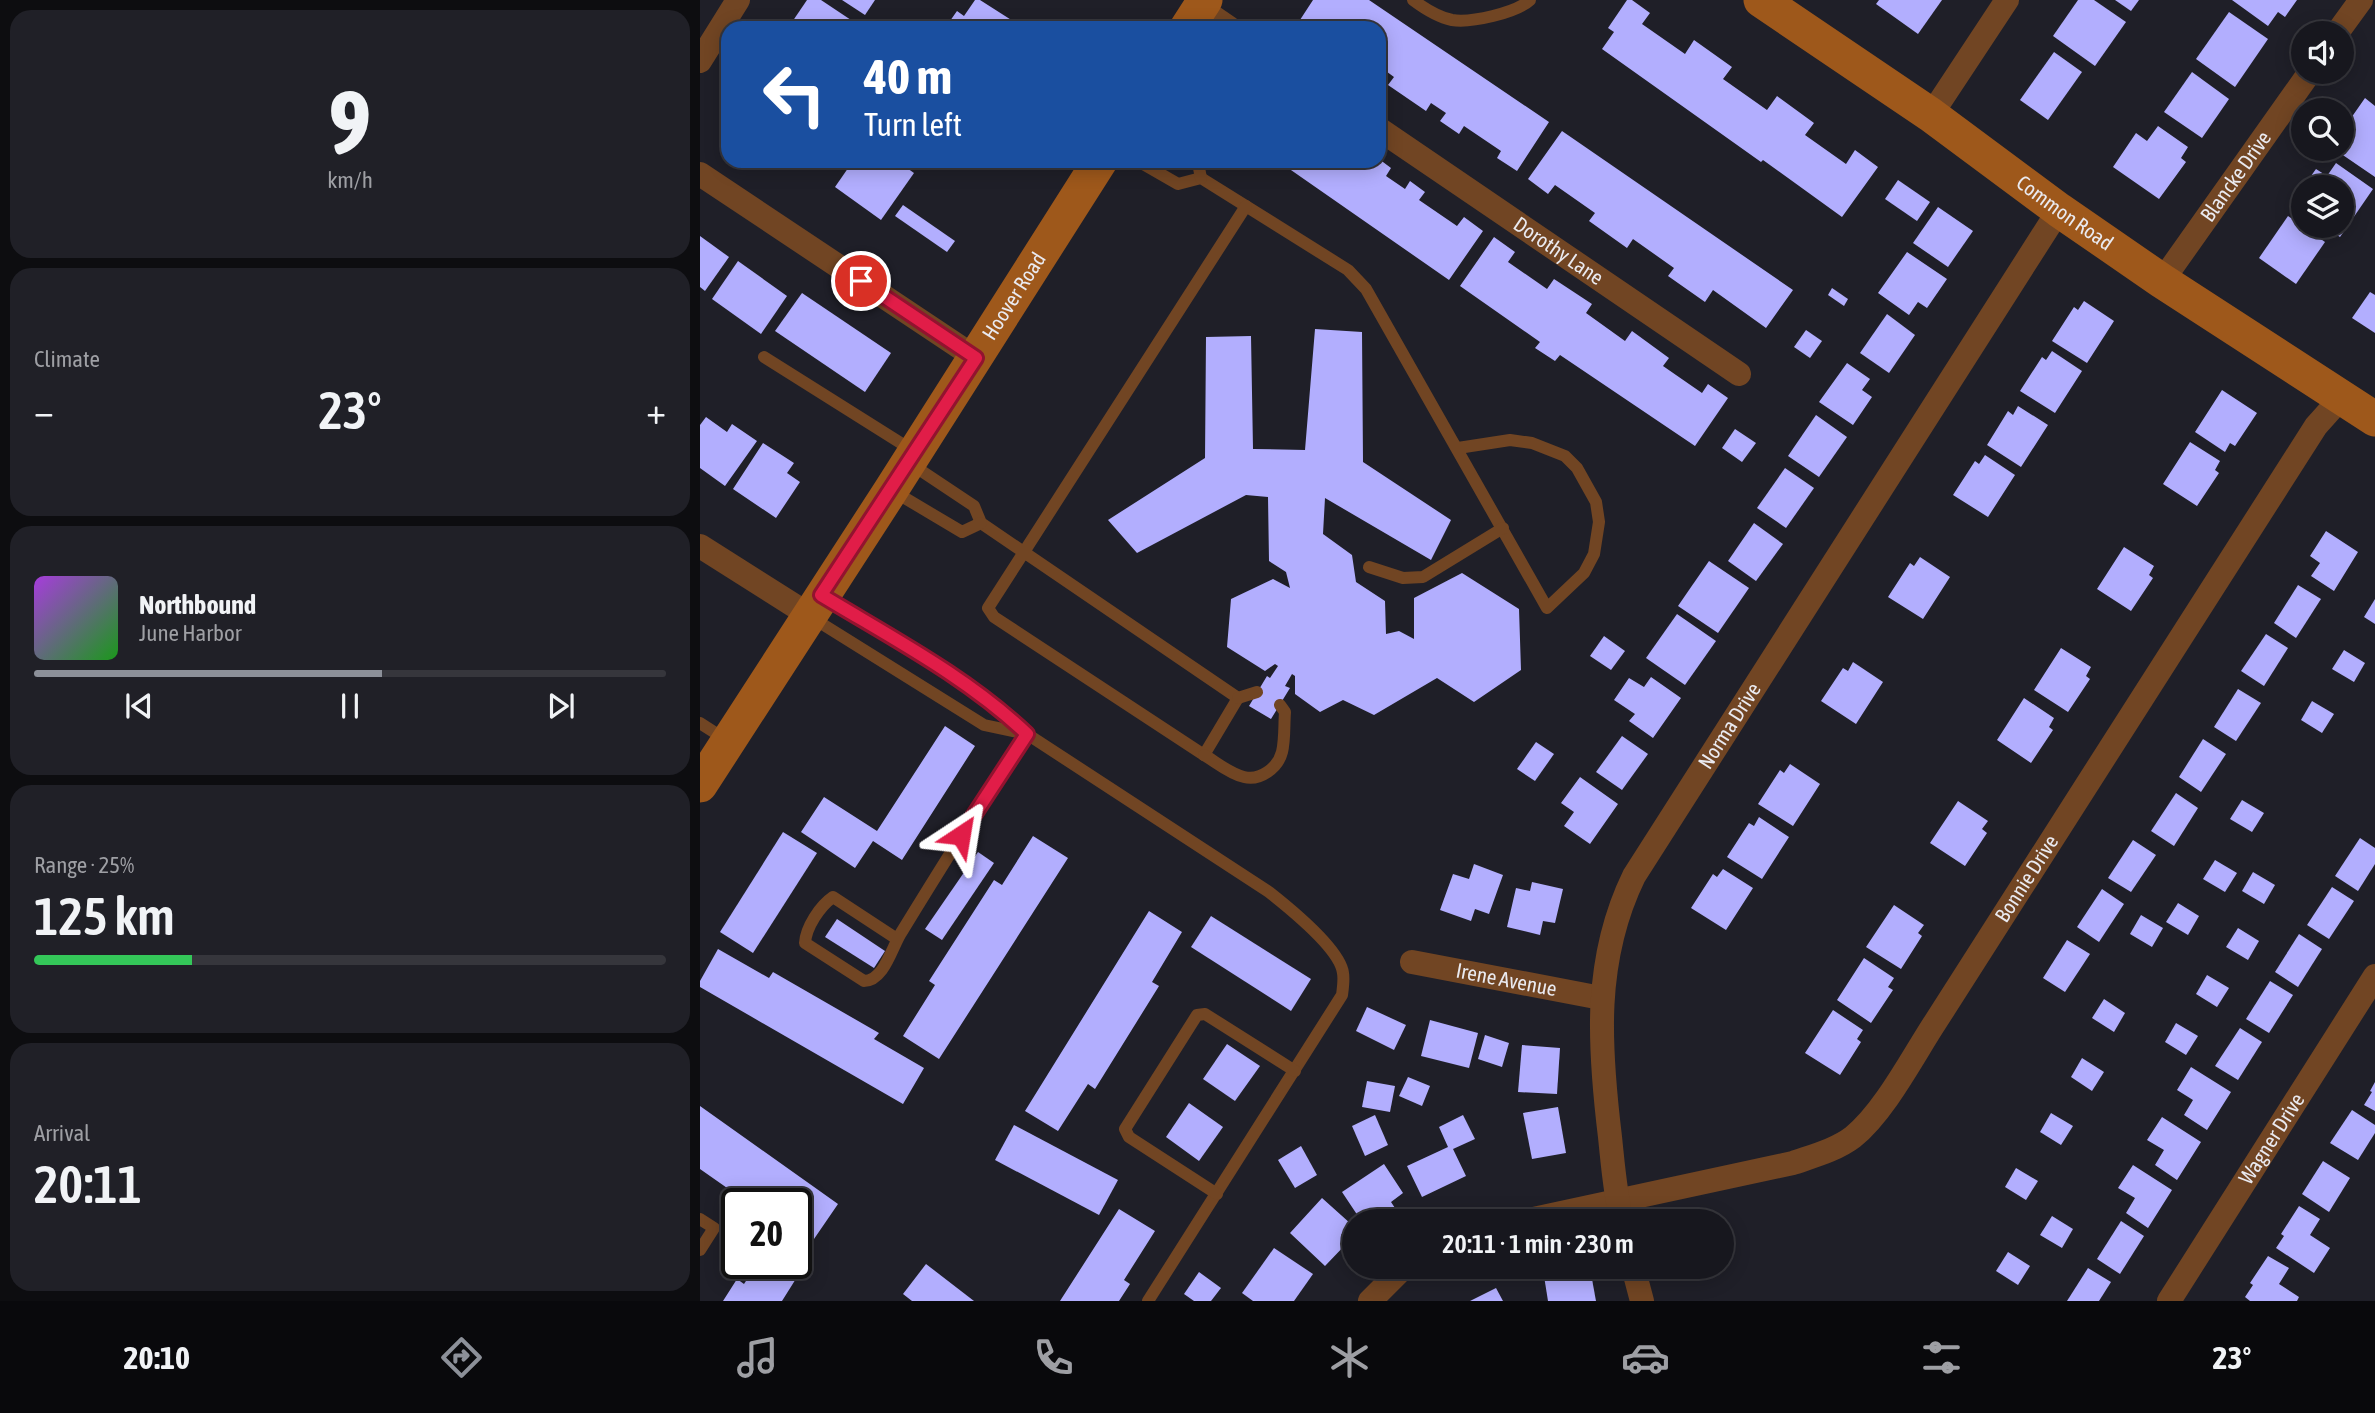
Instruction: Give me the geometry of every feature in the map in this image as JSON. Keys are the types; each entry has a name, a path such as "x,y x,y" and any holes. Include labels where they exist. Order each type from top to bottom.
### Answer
{"street":[{"path":"725,21 738,0"},
{"name":"Common Road","path":"1761,0 1931,115 2059,210 2162,281 2375,419"},
{"path":"1931,115 2007,0"},
{"path":"2346,21 2361,0"},
{"path":"1198,12 1215,21"},
{"path":"700,61 721,27"},
{"name":"Blancke Drive","path":"2162,281 2302,84"},
{"name":"Dorothy Lane","path":"1386,135 1739,374"},
{"name":"Hoover Road","path":"700,785 714,732 815,605 1096,168"},
{"path":"700,174 976,358"},
{"name":"Norma Drive","path":"1620,1209 1604,1092 1601,998 1614,922 1634,876 2059,210"},
{"name":"Bonnie Drive","path":"1631,1209 1825,1152 1852,1138 1874,1115 2309,438 2342,397"},
{"path":"701,549 815,605"},
{"name":"Irene Avenue","path":"1412,962 1601,998"},
{"name":"Wagner Drive","path":"2169,1301 2375,976"},
{"path":"1370,1301 1392,1279"},
{"path":"1636,1279 1642,1301"}],"lane":[{"path":"1413,0 1432,14 1454,20 1505,14 1522,8 1530,0"},
{"path":"1150,168 1178,184 1200,178 1348,270 1366,289 1547,608 1584,573 1594,554 1600,522 1596,502 1577,468 1565,456 1532,443 1510,440 1458,448"},
{"path":"1199,168 1200,178"},
{"path":"1247,206 988,608 994,617 1241,777 1254,779 1266,773 1278,761 1282,751 1285,712 1280,705"},
{"path":"764,357 905,468 974,506 981,523 1238,698"},
{"path":"905,468 962,532 981,523"},
{"path":"1368,567 1403,578 1423,577 1503,528"},
{"path":"815,605 984,725 1027,734"},
{"path":"815,605 943,669 1000,708 1027,734 1269,892 1302,918 1330,949 1343,970 1342,995 1149,1301"},
{"path":"1204,755 1238,698 1257,692"},
{"path":"897,939 833,897 825,903 805,934 805,943 864,981 871,981 878,976 897,939 1027,734"},
{"path":"1217,1194 1129,1138 1125,1129 1197,1015 1205,1014 1295,1071"},
{"path":"700,1219 714,1228 700,1250"}],"building":[{"path":"807,0 821,0 851,20 850,21 793,21"},
{"path":"842,0 875,0 865,15"},
{"path":"975,0 980,0 1013,21 950,21 957,11 964,16"},
{"path":"1313,0 1369,0 1549,122 1517,171 1497,158 1501,151 1464,126 1459,134 1440,121 1446,113 1431,103 1426,111 1388,85 1394,77 1386,71 1386,21 1299,21"},
{"path":"1627,0 1632,0 1650,13 1642,24 1685,54 1694,40 1732,67 1723,79 1767,110 1777,96 1814,123 1805,135 1846,164 1855,150 1878,167 1842,217 1602,49 1614,32 1608,28"},
{"path":"1879,0 1942,0 1918,34 1876,4"},
{"path":"2078,0 2094,0 2126,22 2095,66 2053,36"},
{"path":"2115,0 2139,0 2131,11"},
{"path":"2232,0 2297,0 2285,17 2278,12 2268,26"},
{"path":"2229,12 2268,39 2235,87 2196,59"},
{"path":"2054,52 2082,72 2048,120 2020,100"},
{"path":"2192,72 2229,99 2202,138 2164,112"},
{"path":"2365,98 2375,106 2375,177 2352,161 2354,161 2354,114"},
{"path":"2158,126 2188,147 2181,158 2186,162 2159,199 2113,167 2136,133 2147,141"},
{"path":"1562,131 1793,290 1766,328 1713,290 1705,302 1668,276 1674,268 1633,239 1627,248 1589,221 1595,213 1555,185 1548,194 1528,179"},
{"path":"2336,163 2353,175 2328,175"},
{"path":"1386,164 1391,168 1386,176 1405,189 1410,181 1425,192 1419,200 1457,226 1464,217 1483,231 1449,280 1288,168 1386,168"},
{"path":"848,168 907,168 914,173 881,220 835,187"},
{"path":"2316,169 2325,175 2312,175"},
{"path":"2354,176 2373,189 2354,217"},
{"path":"1898,180 1930,202 1917,221 1885,199"},
{"path":"903,205 955,241 947,252 895,216"},
{"path":"1938,207 1973,231 1948,267 1913,243"},
{"path":"2288,216 2291,218 2291,238 2319,238 2325,242 2296,284 2259,258"},
{"path":"700,236 729,257 705,291 700,287"},
{"path":"1494,237 1515,252 1508,262 1547,289 1554,279 1592,304 1586,313 1625,341 1632,331 1669,358 1663,366 1702,393 1708,384 1728,398 1695,446 1560,355 1555,361 1535,348 1540,342 1460,286"},
{"path":"1907,252 1947,279 1927,308 1918,302 1909,315 1878,293"},
{"path":"738,261 787,296 761,334 712,299"},
{"path":"1832,288 1848,299 1844,306 1828,295"},
{"path":"2370,292 2375,295 2375,333 2352,318"},
{"path":"802,293 891,353 865,392 775,331"},
{"path":"2084,301 2114,321 2087,363 2052,341 2074,307 2078,310"},
{"path":"1887,314 1915,335 1889,373 1860,353"},
{"path":"1315,329 1362,332 1363,462 1451,520 1431,560 1325,498 1323,534 1352,555 1356,582 1385,601 1386,634 1399,631 1414,639 1414,598 1462,573 1519,609 1521,670 1474,702 1437,678 1374,715 1343,700 1320,712 1295,694 1295,676 1292,674 1285,686 1290,688 1271,719 1249,706 1267,676 1270,678 1278,666 1275,664 1265,671 1227,647 1231,599 1273,579 1290,588 1286,572 1269,561 1268,497 1246,495 1137,553 1108,520 1205,458 1206,337 1251,336 1253,449 1305,450"},
{"path":"1806,330 1822,341 1810,358 1794,347"},
{"path":"2052,351 2082,371 2055,413 2020,391 2042,357 2046,360"},
{"path":"1847,363 1870,379 1862,390 1872,397 1853,425 1819,402"},
{"path":"2222,390 2257,413 2235,446 2230,443 2225,452 2195,432"},
{"path":"2018,406 2048,425 2021,467 1987,445 2008,411 2013,415"},
{"path":"1816,415 1847,437 1819,477 1788,456"},
{"path":"706,417 727,432 732,424 757,441 725,486 700,468 700,425"},
{"path":"1735,429 1756,443 1742,462 1722,448"},
{"path":"2190,442 2220,461 2215,470 2219,473 2197,506 2163,484"},
{"path":"763,443 794,463 787,473 800,482 776,518 733,489"},
{"path":"1985,455 2015,475 1988,517 1953,495 1975,461 1979,464"},
{"path":"1785,468 1814,488 1786,528 1757,508"},
{"path":"1754,523 1783,544 1756,581 1728,561"},
{"path":"2326,531 2358,552 2334,591 2311,576 2320,563 2310,556"},
{"path":"2124,547 2154,566 2149,575 2153,578 2131,611 2097,589"},
{"path":"1920,557 1950,577 1923,619 1888,597 1910,563 1914,566"},
{"path":"1709,561 1749,588 1718,633 1678,606"},
{"path":"2298,585 2321,599 2296,638 2274,623"},
{"path":"2375,599 2375,624 2364,617"},
{"path":"1677,614 1716,641 1685,685 1646,658"},
{"path":"2266,634 2288,648 2264,686 2241,671"},
{"path":"1604,636 1625,651 1611,670 1590,656"},
{"path":"2061,648 2091,667 2086,676 2090,679 2068,712 2034,690"},
{"path":"2344,650 2365,663 2354,682 2332,669"},
{"path":"1853,662 1883,682 1856,724 1821,701 1843,668 1848,671"},
{"path":"1651,677 1681,698 1653,738 1629,721 1635,714 1614,700 1629,678 1644,687"},
{"path":"2238,689 2261,703 2236,741 2214,727"},
{"path":"2024,698 2054,718 2049,727 2053,730 2031,763 1997,740"},
{"path":"2312,701 2334,714 2322,733 2301,720"},
{"path":"945,726 975,746 902,860 873,841 855,868 801,832 824,797 877,831"},
{"path":"1622,736 1648,754 1622,790 1596,772"},
{"path":"2203,739 2226,754 2201,792 2179,777"},
{"path":"1536,742 1554,754 1535,781 1517,769"},
{"path":"1790,764 1820,784 1793,826 1758,804 1780,770 1784,773"},
{"path":"1580,777 1618,804 1590,844 1564,826 1574,812 1561,803"},
{"path":"2176,793 2198,808 2174,846 2151,831"},
{"path":"2242,800 2264,813 2252,832 2230,819"},
{"path":"1958,801 1988,821 1982,829 1987,833 1965,866 1930,843"},
{"path":"1759,817 1789,837 1762,879 1727,857 1749,823 1754,826"},
{"path":"783,832 817,853 753,953 720,932"},
{"path":"1033,836 1068,858 939,1059 903,1036 935,985 929,981 994,880 1002,885"},
{"path":"2360,838 2375,848 2375,864 2358,891 2335,876"},
{"path":"2133,840 2156,855 2131,892 2108,878"},
{"path":"978,852 994,863 942,940 925,929"},
{"path":"2215,860 2237,873 2225,892 2203,879"},
{"path":"1474,864 1503,875 1489,914 1475,909 1471,921 1440,910 1453,874 1469,879"},
{"path":"1723,869 1753,888 1726,930 1691,908 1713,874 1717,877"},
{"path":"2253,872 2275,885 2264,904 2242,891"},
{"path":"1532,882 1563,889 1555,923 1543,921 1540,935 1507,927 1516,888 1530,891"},
{"path":"2332,887 2354,901 2329,939 2307,925"},
{"path":"2102,889 2124,904 2099,942 2077,927"},
{"path":"2178,903 2199,916 2188,935 2166,922"},
{"path":"1894,905 1924,925 1918,933 1922,936 1901,969 1866,947"},
{"path":"1149,911 1182,932 1152,982 1159,986 1095,1089 1088,1084 1058,1131 1025,1111"},
{"path":"2141,915 2163,928 2152,947 2130,934"},
{"path":"1211,916 1311,979 1291,1011 1191,947"},
{"path":"837,919 885,951 874,968 825,937"},
{"path":"2238,928 2259,941 2248,960 2226,947"},
{"path":"2299,934 2322,949 2298,987 2275,972"},
{"path":"2067,940 2090,954 2065,992 2043,978"},
{"path":"718,949 769,978 773,972 879,1033 874,1039 924,1068 903,1104 700,987 700,981"},
{"path":"1864,958 1894,978 1888,987 1893,990 1871,1023 1837,1000"},
{"path":"2207,975 2229,988 2217,1007 2196,994"},
{"path":"2270,981 2293,995 2269,1033 2246,1019"},
{"path":"2104,999 2125,1013 2114,1032 2092,1018"},
{"path":"1367,1007 1406,1025 1394,1050 1356,1031"},
{"path":"1833,1010 1863,1030 1857,1039 1861,1042 1840,1075 1805,1053"},
{"path":"1430,1020 1478,1033 1469,1068 1421,1056"},
{"path":"2176,1023 2198,1036 2186,1055 2165,1042"},
{"path":"2240,1028 2262,1042 2238,1080 2215,1066"},
{"path":"1485,1035 1509,1043 1502,1067 1478,1059"},
{"path":"1227,1044 1260,1066 1235,1101 1203,1079"},
{"path":"1522,1045 1560,1048 1557,1094 1518,1092"},
{"path":"2082,1058 2104,1072 2092,1091 2071,1077"},
{"path":"2191,1067 2231,1092 2207,1130 2184,1115 2193,1100 2177,1090"},
{"path":"1408,1077 1430,1086 1422,1106 1399,1096"},
{"path":"1367,1081 1395,1086 1390,1112 1362,1107"},
{"path":"2375,1082 2375,1111 2364,1105"},
{"path":"1189,1103 1223,1127 1199,1161 1166,1137"},
{"path":"700,1106 838,1204 814,1239 812,1188 727,1188 700,1169"},
{"path":"1558,1107 1566,1153 1532,1159 1523,1113"},
{"path":"2352,1110 2375,1125 2375,1133 2358,1160 2330,1143"},
{"path":"2051,1113 2073,1126 2061,1145 2040,1132"},
{"path":"1375,1115 1388,1145 1365,1156 1352,1126"},
{"path":"1463,1115 1475,1139 1453,1149 1466,1176 1422,1197 1407,1166 1448,1147 1439,1127"},
{"path":"2162,1117 2201,1142 2177,1180 2155,1165 2164,1150 2147,1140"},
{"path":"1014,1125 1118,1180 1099,1215 995,1160"},
{"path":"1301,1146 1317,1175 1295,1188 1278,1160"},
{"path":"2323,1161 2350,1178 2329,1212 2302,1194"},
{"path":"1384,1164 1403,1193 1391,1202 1396,1209 1353,1209 1342,1192"},
{"path":"2133,1165 2172,1190 2148,1228 2126,1213 2135,1198 2118,1188"},
{"path":"2016,1168 2038,1181 2026,1200 2005,1187"},
{"path":"1322,1198 1342,1216 1342,1248 1325,1266 1290,1233"},
{"path":"2299,1206 2320,1219 2310,1235 2330,1248 2314,1273 2276,1248 2284,1236 2281,1234"},
{"path":"1119,1209 1155,1231 1124,1280 1130,1284 1119,1301 1060,1301"},
{"path":"2052,1216 2073,1229 2062,1248 2040,1235"},
{"path":"2121,1221 2144,1236 2120,1274 2097,1259"},
{"path":"1274,1248 1313,1274 1294,1301 1253,1301 1242,1293"},
{"path":"2008,1252 2030,1266 2018,1285 1996,1271"},
{"path":"2268,1256 2289,1268 2279,1284 2299,1297 2297,1301 2250,1301 2245,1297 2253,1285 2250,1283"},
{"path":"926,1264 974,1301 912,1301 903,1294"},
{"path":"2088,1268 2111,1282 2099,1301 2067,1301"},
{"path":"1199,1272 1221,1288 1211,1301 1194,1301 1184,1294"},
{"path":"737,1279 744,1284 747,1279 796,1279 782,1301 723,1301"},
{"path":"1544,1279 1592,1279 1596,1301 1548,1301"},
{"path":"1496,1288 1503,1301 1470,1301"}],"route":[{"path":"861,281 976,358 821,595 943,669 1000,708 1027,734 961,835"}]}
